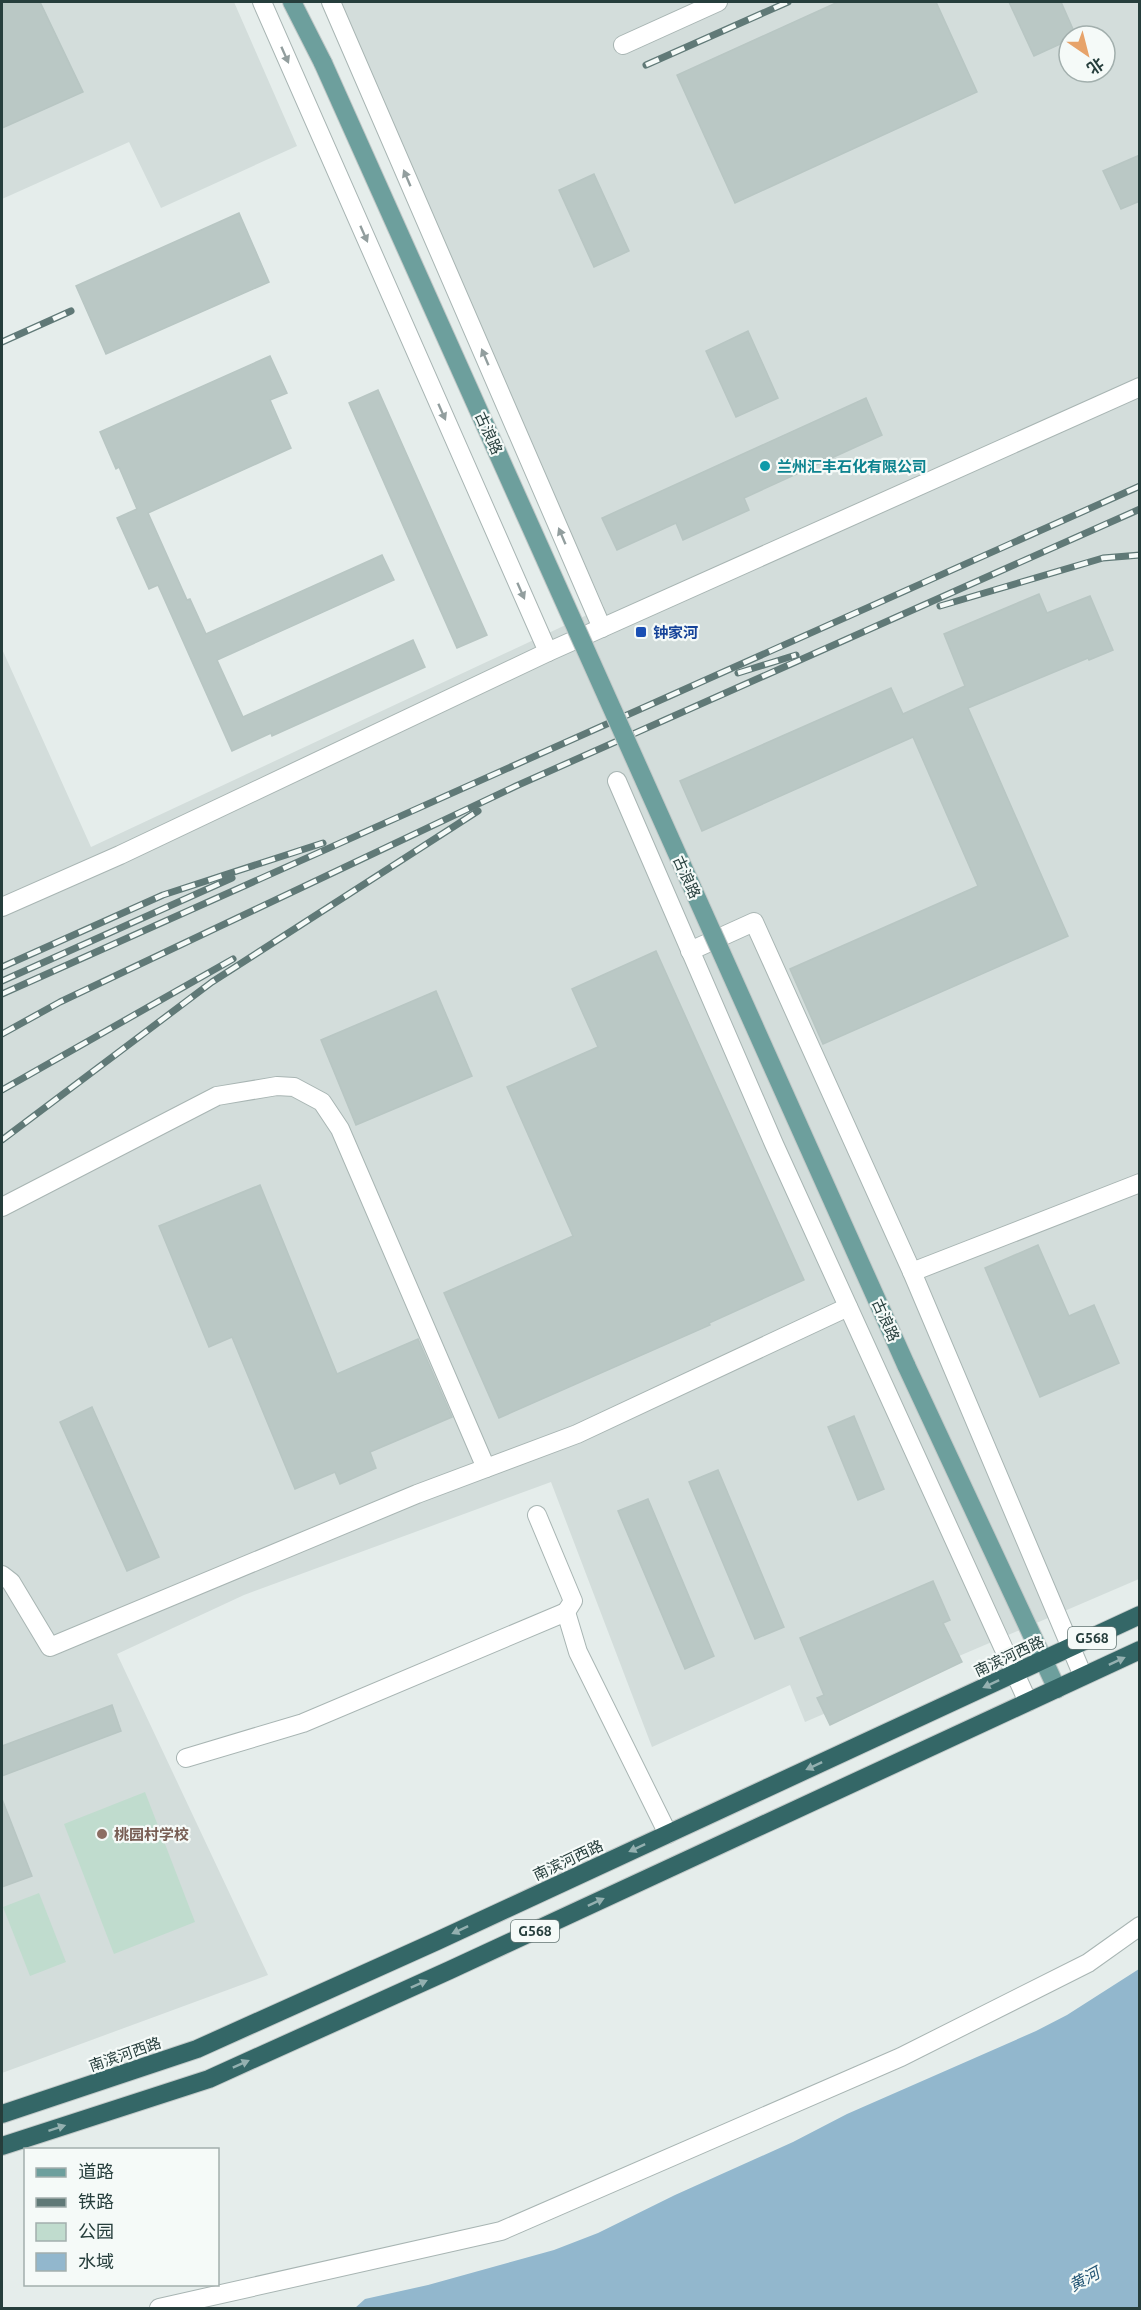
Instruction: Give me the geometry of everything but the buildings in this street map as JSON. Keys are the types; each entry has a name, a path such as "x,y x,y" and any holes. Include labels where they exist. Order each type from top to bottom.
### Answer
{"highway":[{"name":"南滨河西路","path":"2,2114 197,2049 1140,1616"},
{"name":"G568","path":"2,2146 209,2079 461,1965 1140,1650"}],"main road":[{"name":"古浪路","path":"292,2 322,63 906,1365 1057,1689"},
{"name":"古浪路","path":"299,2 322,63"}],"street":[{"path":"262,2 548,652"},
{"name":"古浪路","path":"331,2 602,628"},
{"path":"623,45 718,2"},
{"path":"2,907 120,855 548,652 1140,387"},
{"path":"617,781 774,1144 1028,1702"},
{"path":"690,951 754,922 912,1272 1083,1677"},
{"path":"2,1207 217,1096 277,1086 294,1087 322,1102 340,1128 486,1468"},
{"path":"912,1272 1140,1183"},
{"path":"2,1575 12,1582 50,1647 417,1494 577,1434 848,1307"},
{"path":"186,1758 303,1723 566,1612 573,1601 537,1515"},
{"path":"566,1612 578,1652 668,1834"},
{"path":"159,2308 501,2231 901,2056 1088,1963 1140,1926"}],"shaded area":[{"path":"2,2 234,2 297,146 161,208 129,142 2,199"},
{"path":"334,2 1139,2 1139,1579 805,1722 790,1685 652,1747 551,1482 244,1595 117,1654 268,1975 2,2073 2,649 91,847 604,607"}],"green space":[{"path":"145,1792 195,1922 114,1954 64,1824"},
{"path":"39,1893 66,1962 30,1976 3,1907"}],"water":[{"name":"黄河","path":"1139,1969 1139,2308 355,2308 365,2299 428,2285 554,2250 598,2233 675,2195 793,2142 847,2114 1036,2031 1067,2015"}],"railway":[{"path":"646,65 788,2"},
{"path":"2,342 71,311"},
{"path":"2,994 1140,486"},
{"path":"2,1034 60,1002 516,786 1140,509"},
{"path":"940,606 1103,558 1140,555"},
{"path":"738,673 796,655"},
{"path":"2,1140 212,982 478,811"},
{"path":"2,967 163,895 323,843"},
{"path":"2,981 232,878"},
{"path":"2,1090 233,959"}],"place":[{"name":"兰州汇丰石化有限公司","path":"765,466"},
{"name":"钟家河","path":"641,632"},
{"name":"桃园村学校","path":"102,1834"}]}
